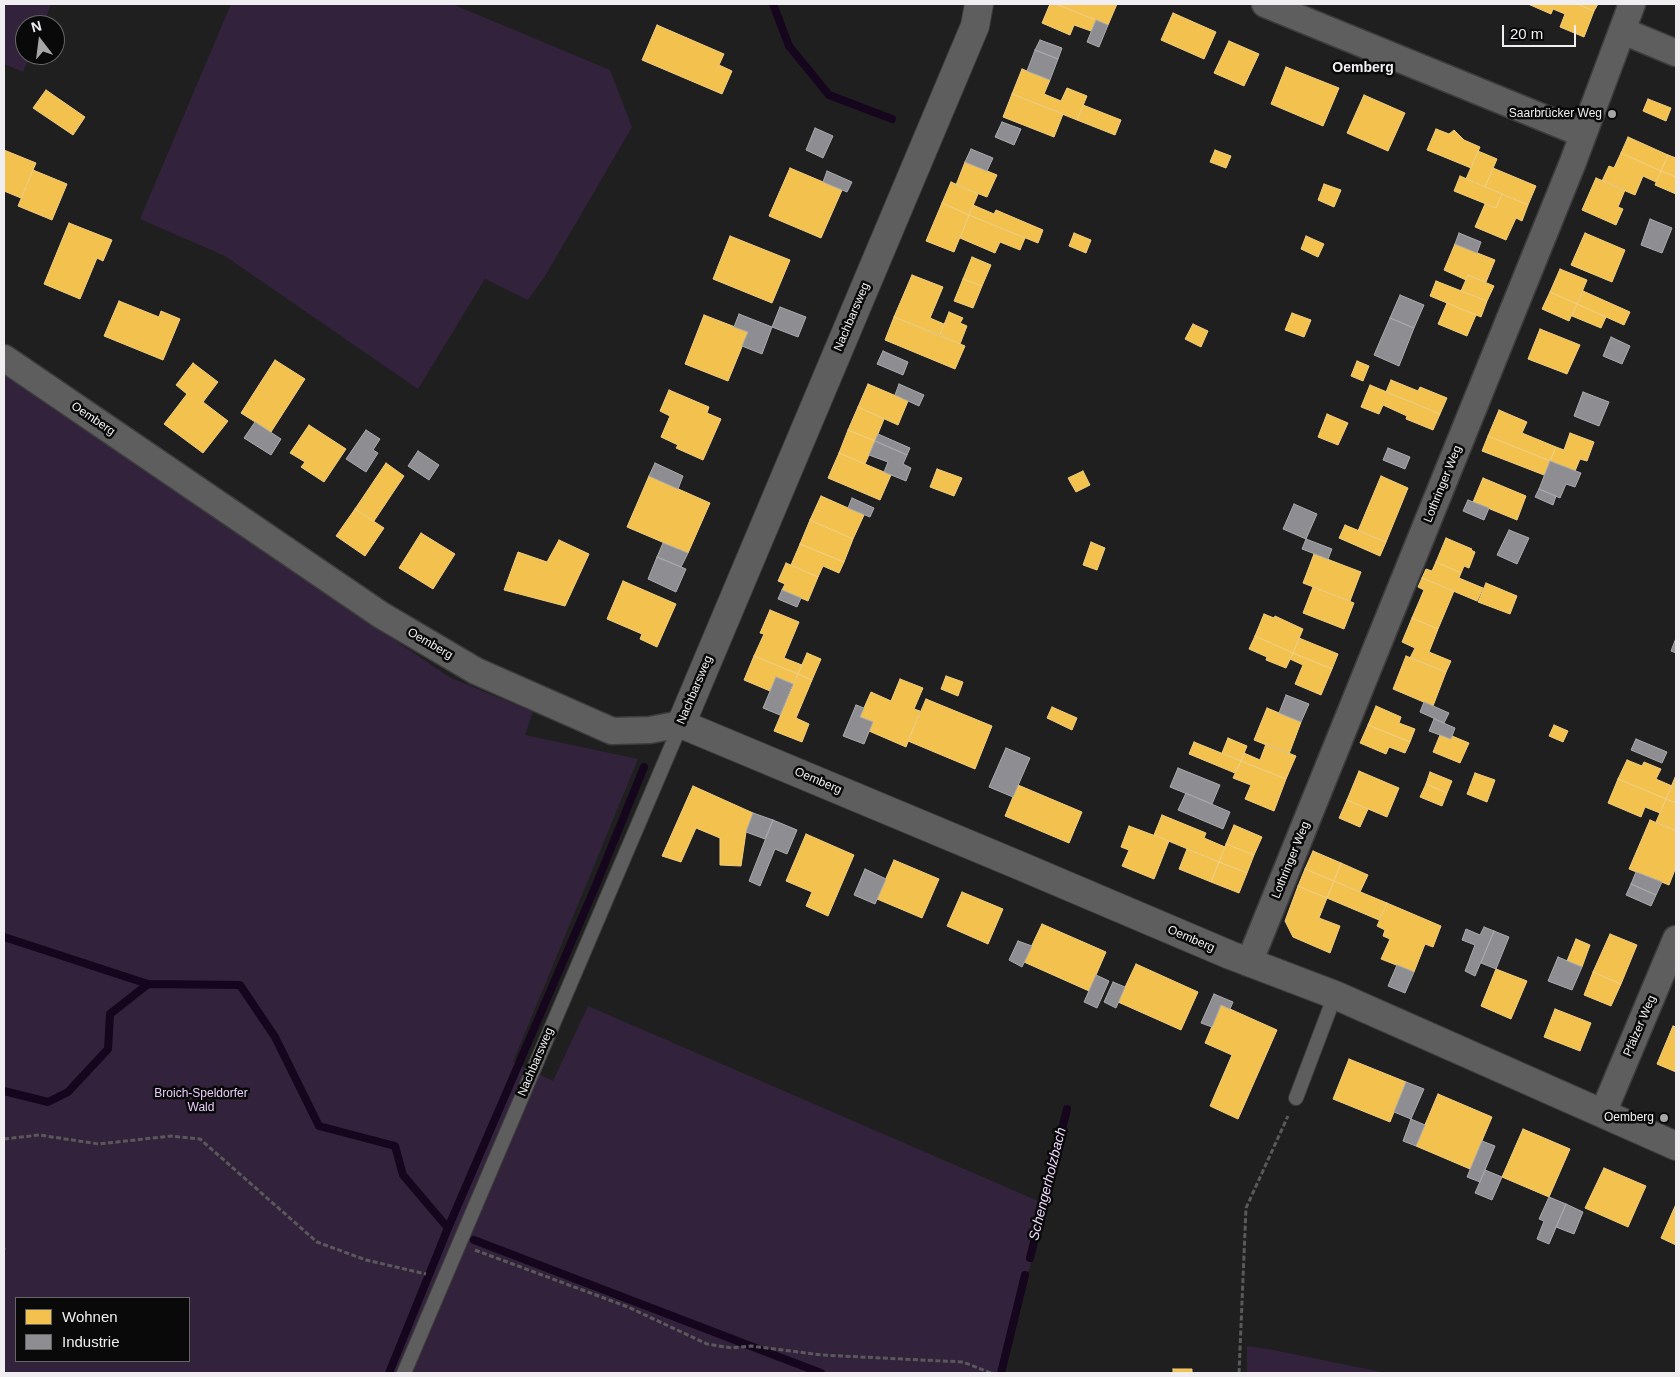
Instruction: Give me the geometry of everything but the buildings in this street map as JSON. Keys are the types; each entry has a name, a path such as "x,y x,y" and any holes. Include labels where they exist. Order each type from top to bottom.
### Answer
{"street":[{"name":"Nachbarsweg","path":"681,724 975,26 979,4"},
{"path":"1265,4 1583,134"},
{"name":"Lothringer Weg","path":"1249,963 1583,134 1632,4"},
{"path":"1623,31 1676,53"},
{"name":"Oemberg","path":"4,358 381,615 476,670 612,731 650,730 681,724 1249,963 1335,995 1676,1146"},
{"name":"Pfälzer Weg","path":"1603,1113 1676,939"}],"lane":[{"name":"Nachbarsweg","path":"404,1373 681,724"},
{"path":"1296,1098 1335,995"}],"path":[{"path":"1240,1373 1246,1208 1296,1098"},
{"path":"4,1139 39,1135 99,1144 172,1136 200,1139 318,1242 366,1260 429,1275 441,1284"},
{"path":"458,1244 628,1307 707,1344 732,1348 751,1346 822,1355 963,1362 991,1373"}],"green space":[{"path":"4,4 51,4 47,15 15,15 15,65 26,65 23,72 4,64"},
{"path":"231,4 452,4 610,70 632,127 545,276 528,300 485,279 418,389 225,256 140,219"},
{"name":"Broich-Speldorfer Wald","path":"4,375 449,677 533,712 525,735 638,759 513,1062 553,1081 588,1006 1045,1204 1004,1371 1009,1373 4,1373"},
{"path":"1247,1346 1268,1349 1386,1373 1247,1373"}],"waterway":[{"name":"Schengerholzbach","path":"773,4 789,46 829,95 892,119"},
{"path":"389,1373 448,1228 596,885 644,767"},
{"path":"4,937 148,984 240,985 275,1037 319,1126 395,1146 403,1175 448,1228"},
{"path":"4,1091 48,1102 68,1092 108,1049 110,1014 148,984"},
{"name":"Schengerholzbach","path":"1030,1258 1067,1109"},
{"path":"474,1240 821,1373"},
{"name":"Schengerholzbach","path":"1001,1373 1025,1275"}],"place":[{"name":"Saarbrücker Weg","path":"1612,114"},
{"name":"Oemberg","path":"1664,1118"}],"district":[{"name":"Oemberg","path":"1363,68"}]}
